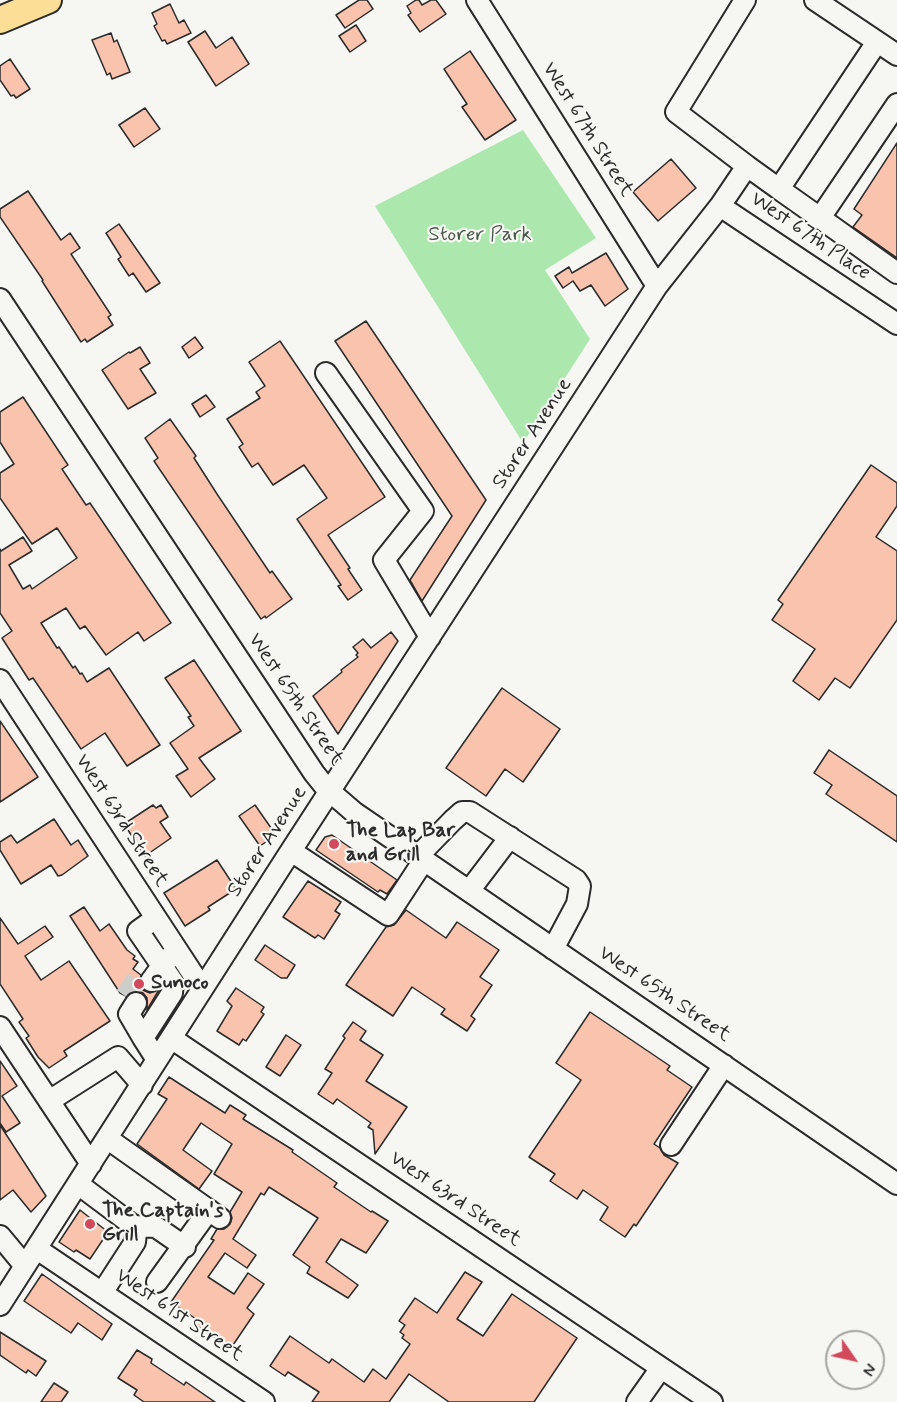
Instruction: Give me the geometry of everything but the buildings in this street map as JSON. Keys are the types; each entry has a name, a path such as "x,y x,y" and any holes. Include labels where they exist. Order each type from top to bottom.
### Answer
{"main road":[{"path":"0,20 39,2"}],"street":[{"name":"West 67th Street","path":"477,0 657,286"},
{"path":"745,0 676,112 747,166 897,273"},
{"path":"815,0 897,55"},
{"path":"779,189 877,42"},
{"path":"820,218 897,104"},
{"path":"720,206 747,166"},
{"name":"West 67th Place","path":"657,286 720,206 897,324"},
{"name":"Storer Avenue","path":"0,1305 108,1139 202,988 657,286"},
{"name":"West 65th Street","path":"0,299 314,773 330,791 355,813 897,1184"},
{"path":"326,373 423,511 384,560 430,637"},
{"name":"West 63rd Street","path":"0,680 202,988"},
{"path":"291,851 388,915 421,858 462,812 470,812 576,880 580,886 577,904 553,949"},
{"path":"469,891 510,837"},
{"path":"143,1038 170,996 173,982 152,969 138,931 156,918"},
{"path":"152,969 177,949"},
{"path":"170,996 190,1008"},
{"path":"130,1004 143,1038 157,1060"},
{"path":"0,1026 91,1164"},
{"name":"West 63rd Street","path":"171,1038 712,1402"},
{"path":"49,1101 118,1058 142,1085"},
{"path":"671,1144 724,1065"},
{"path":"108,1139 215,1214 157,1282"},
{"path":"78,1184 134,1226 156,1227 185,1247"},
{"path":"102,1293 135,1242 134,1226"},
{"path":"0,1236 25,1266"},
{"name":"West 61st Street","path":"37,1249 264,1402"},
{"path":"637,1402 661,1368"}],"green space":[{"name":"Storer Park","path":"523,130 596,238 545,270 590,339 523,443 375,206"}],"tunnel":[{"path":"125,996 140,974"}],"place":[{"name":"The Lap Bar and Grill","path":"334,844"},
{"name":"Sunoco","path":"139,984"},
{"name":"The Captain's Grill","path":"90,1224"}]}
